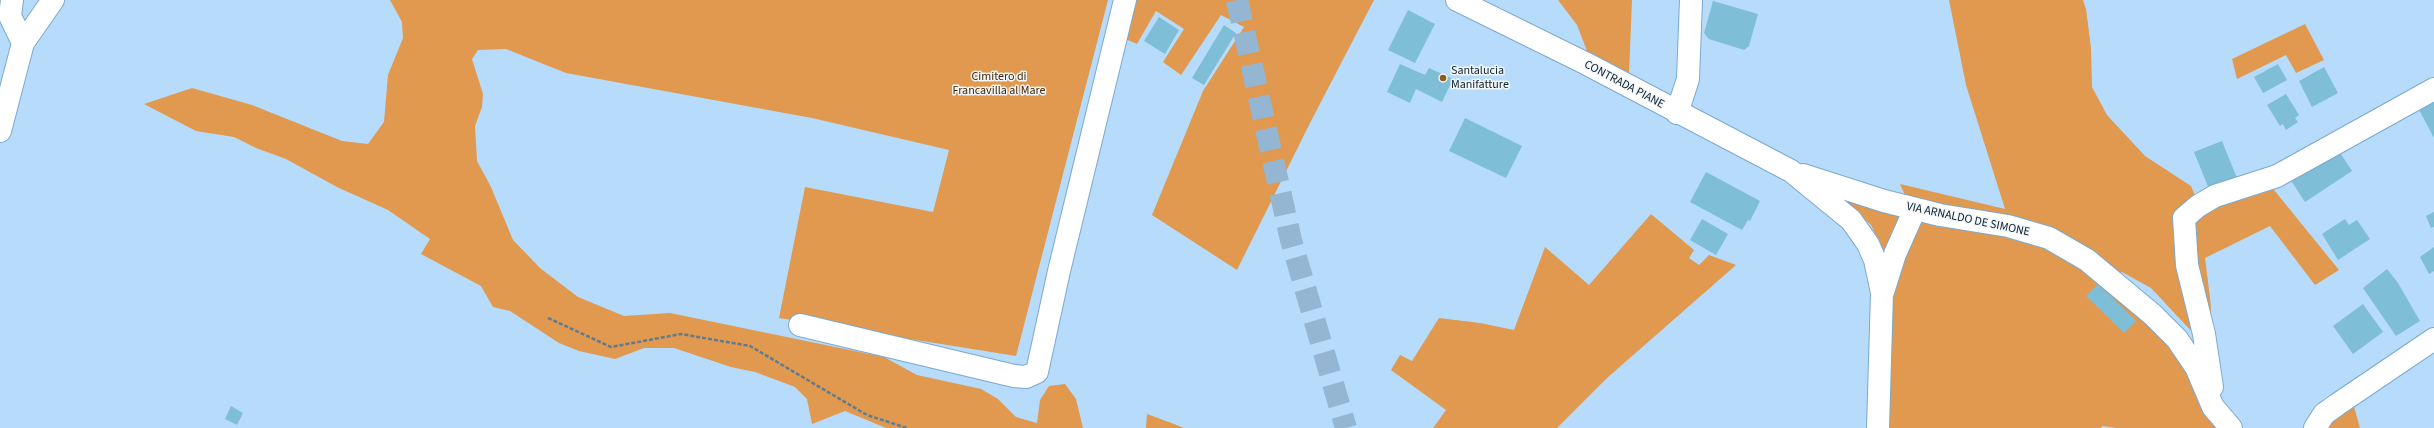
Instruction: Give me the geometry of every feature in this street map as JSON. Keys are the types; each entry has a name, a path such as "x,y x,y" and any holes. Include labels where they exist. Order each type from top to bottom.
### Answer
{"street":[{"path":"12,0 10,16 23,43"},
{"path":"0,131 8,76 23,43 53,0"},
{"path":"800,325 1014,376 1026,377 1037,372 1059,271 1125,0"},
{"name":"CONTRADA PIANE","path":"1457,0 1584,63 1791,172"},
{"path":"1677,113 1688,79 1691,0"},
{"path":"2213,407 2204,334 2186,264 2184,218 2198,206 2215,196 2277,176 2434,89"},
{"path":"1791,172 1836,206 1860,232 1875,260 1882,293 1878,428"},
{"name":"VIA ARNALDO DE SIMONE","path":"1791,172 1914,209 1940,215 2008,226 2049,238 2087,260 2152,315 2177,339 2196,367 2213,407 2231,428"},
{"path":"1882,293 1895,254 1914,209"},
{"path":"2315,428 2324,414 2434,339"}],"path":[{"path":"548,318 611,347 681,334 750,346 867,415 907,428"}],"green space":[{"name":"Cimitero di Francavilla al Mare","path":"390,0 1108,0 1016,356 779,318 805,187 933,212 949,150 812,118 566,73 506,49 478,50 472,59 483,94 482,107 475,126 477,161 491,187 513,240 540,268 578,297 624,316 670,313 884,357 917,375 981,389 998,399 1016,417 1037,423 1040,400 1049,386 1065,384 1076,399 1083,428 886,428 845,411 812,424 807,399 795,387 755,372 731,367 674,348 644,348 615,359 579,351 559,343 510,311 493,307 481,286 421,254 430,239 388,210 337,187 286,159 256,148 234,137 196,131 144,104 192,88 252,105 342,141 368,144 384,122 388,75 403,38 402,22"},
{"path":"1130,0 1374,0 1310,123 1237,270 1152,215 1203,91 1244,27 1221,15 1181,75 1163,62 1184,29 1156,11 1137,44 1121,37"},
{"path":"1558,0 1632,0 1629,74 1587,51 1577,25"},
{"path":"1949,0 2083,0 2086,9 2091,48 2092,87 2107,115 2145,156 2191,186 2201,210 2270,185 2339,270 2315,285 2270,226 2205,258 2211,306 2210,330 2195,335 2151,288 2122,272 2112,277 2154,323 2227,428 2117,428 2102,426 2101,428 1885,428 1894,289 1908,202 1900,184 2005,209 1966,85"},
{"path":"2305,24 2324,60 2296,73 2286,55 2237,79 2232,59"},
{"path":"1840,196 1904,212 1886,256 1871,225"},
{"path":"1651,214 1694,250 1689,258 1699,265 1709,255 1736,265 1607,378 1557,428 1433,428 1446,410 1391,370 1400,355 1412,361 1439,318 1480,323 1514,330 1545,247 1589,285"},
{"path":"2353,403 2360,428 2330,428 2330,423"},
{"path":"1147,414 1174,424 1184,428 1146,428"}],"building":[{"path":"1713,1 1758,14 1749,46 1744,50 1709,39 1704,33"},
{"path":"1408,10 1435,24 1415,63 1388,50"},
{"path":"1159,17 1179,30 1165,54 1144,41"},
{"path":"1224,25 1236,33 1204,85 1192,78"},
{"path":"1400,64 1425,75 1429,68 1453,79 1442,102 1416,89 1410,103 1387,92"},
{"path":"2278,64 2287,80 2263,93 2254,77"},
{"path":"2324,67 2338,93 2312,107 2299,81"},
{"path":"2286,94 2299,115 2295,118 2298,122 2286,130 2283,124 2280,126 2267,105"},
{"path":"2434,97 2434,138 2417,106"},
{"path":"1465,118 1522,146 1506,178 1449,151"},
{"path":"2222,141 2237,178 2209,189 2194,152"},
{"path":"2337,148 2352,171 2305,202 2290,179"},
{"path":"1706,172 1760,201 1750,221 1748,220 1742,230 1690,202"},
{"path":"2434,212 2434,227 2431,228 2426,216"},
{"path":"1702,219 1728,234 1716,255 1690,240"},
{"path":"2345,219 2349,225 2357,220 2370,239 2338,260 2322,234"},
{"path":"2434,247 2434,271 2429,274 2420,257"},
{"path":"2387,269 2398,283 2420,321 2396,336 2363,288"},
{"path":"2098,284 2136,321 2124,333 2086,296"},
{"path":"2363,304 2383,332 2353,354 2333,326"},
{"path":"231,406 243,413 237,425 225,419"}],"tunnel":[{"path":"1237,0 1291,240 1346,428"}],"place":[{"name":"Santalucia Manifatture","path":"1443,78"}]}
